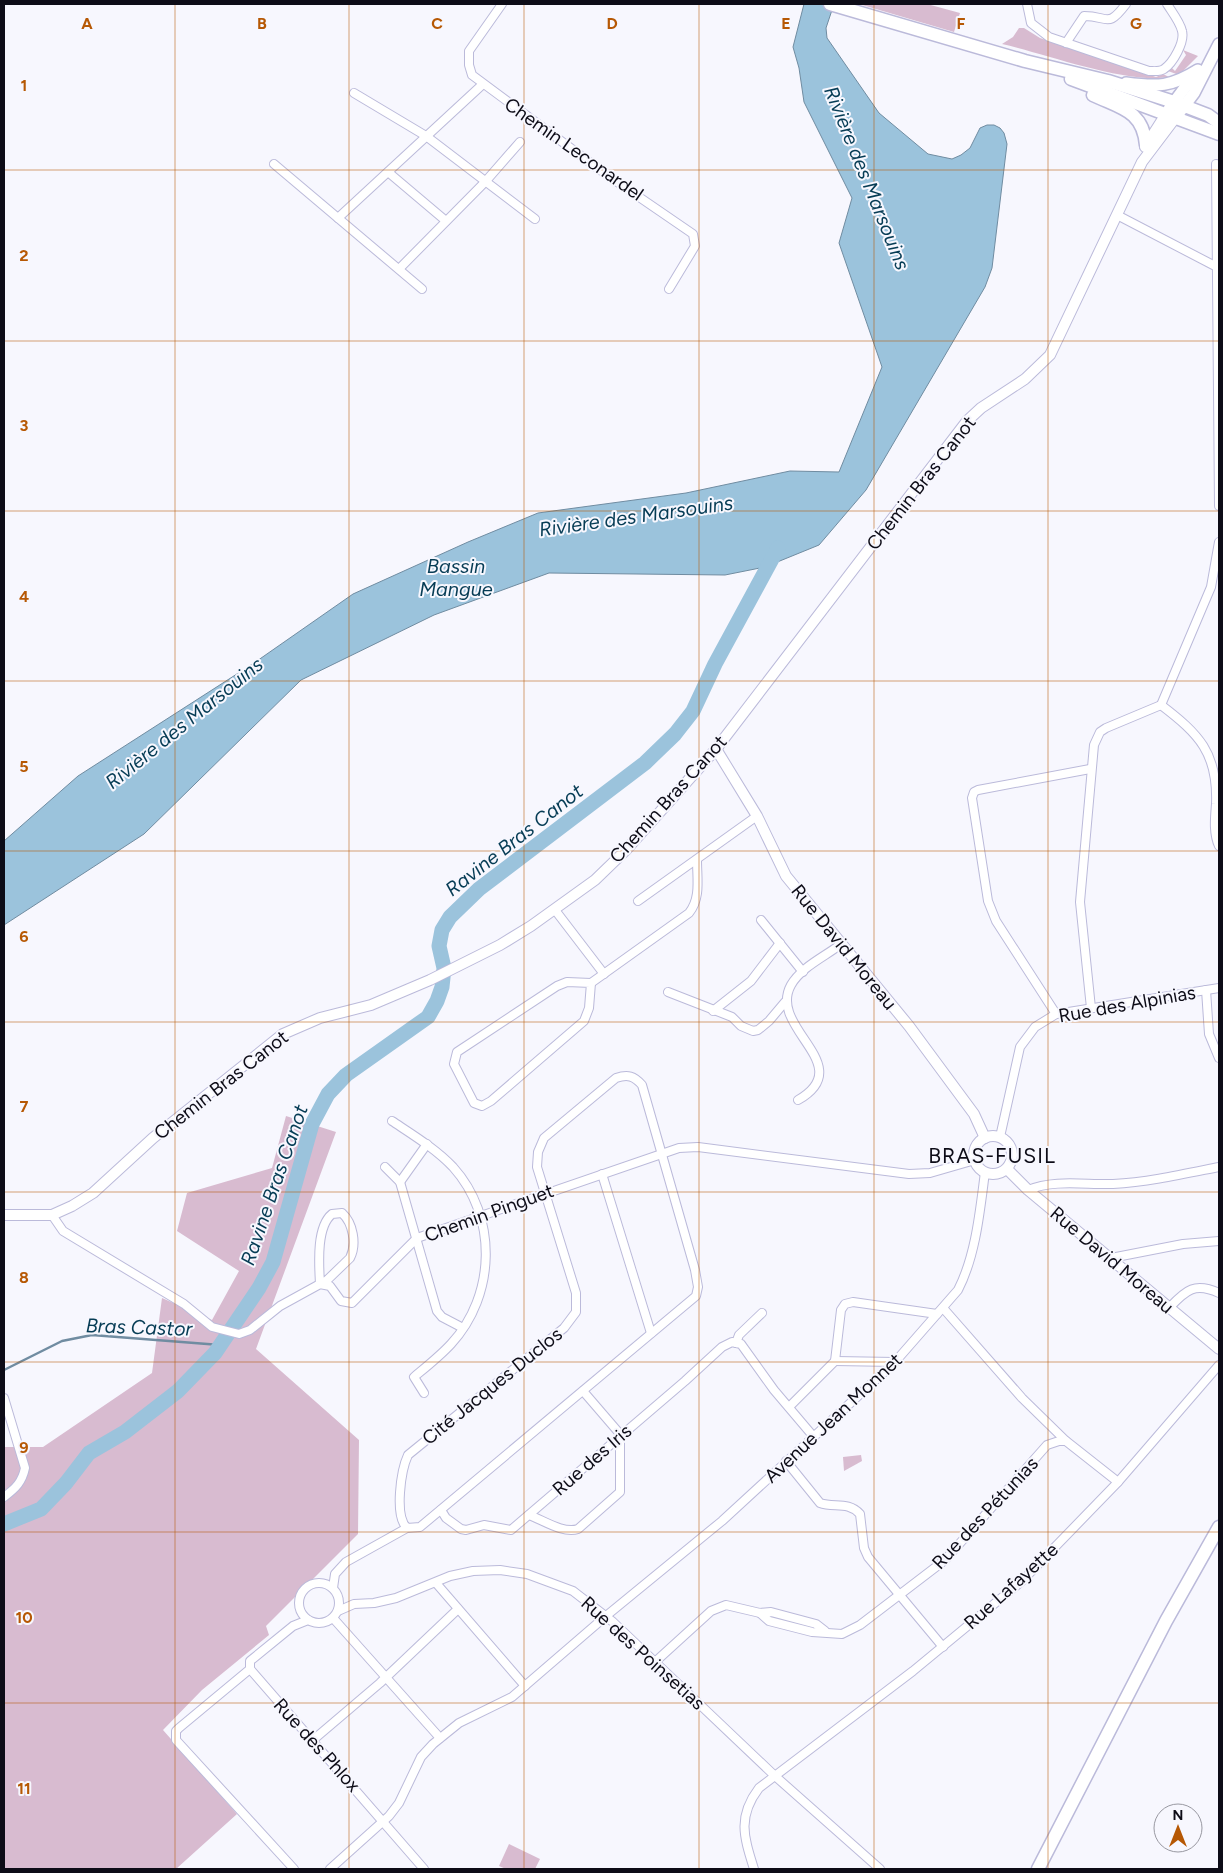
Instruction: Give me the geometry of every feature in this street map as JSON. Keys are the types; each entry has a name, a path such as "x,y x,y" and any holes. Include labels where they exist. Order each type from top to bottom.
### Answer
{"main road":[{"path":"830,4 1027,62 1108,81 1180,104 1208,115 1219,123"},
{"path":"1171,116 1180,104 1198,70 1217,47"},
{"path":"1180,104 1194,93 1217,47"},
{"path":"1027,62 1219,134"},
{"path":"1108,81 1164,86 1176,83 1198,70"},
{"path":"1064,76 1086,92 1135,116 1143,127 1146,145"},
{"path":"1038,1869 1166,1621 1217,1530 1219,1516"},
{"path":"1046,1869 1065,1834 1077,1796"}],"street":[{"name":"Chemin Leconardel","path":"502,4 470,51 469,65 472,75 693,234 695,246 668,289"},
{"path":"1027,4 1031,23 1038,30 1066,43 1149,71 1163,70 1180,46 1183,37 1181,27 1167,4"},
{"path":"1066,43 1084,16 1112,19 1117,16 1126,4"},
{"path":"338,218 483,84"},
{"path":"354,93 426,136 484,182 536,219"},
{"name":"Chemin Bras Canot","path":"1142,162 1146,145 1171,116"},
{"name":"Chemin Bras Canot","path":"4,1215 52,1215 92,1193 153,1138 283,1034 320,1018 372,1005 430,980 500,945 555,910 595,880 626,850 716,749 967,421 981,408 1025,379 1050,355 1142,162 1171,116"},
{"path":"399,269 484,182 520,142"},
{"path":"274,164 422,289"},
{"path":"1216,164 1215,266 1219,506"},
{"path":"388,172 446,221"},
{"path":"1117,215 1215,266"},
{"path":"1092,1008 1080,902 1090,769 1094,744 1100,732 1161,705 1210,587 1219,542"},
{"path":"1161,705 1197,735 1213,764 1217,791 1216,835 1219,846"},
{"name":"Rue David Moreau","path":"716,749 757,816 786,876 909,1026 974,1114 985,1138"},
{"path":"1056,1014 996,921 988,902 982,876 972,798 978,790 1090,769"},
{"path":"638,902 757,816"},
{"path":"590,983 587,1016 578,1027 488,1104 482,1106 474,1103 454,1064 458,1052 557,986 567,982 590,983 689,913 696,902 698,890 696,860"},
{"path":"555,910 604,974"},
{"path":"761,920 804,972"},
{"path":"713,1011 751,981 780,943"},
{"path":"668,992 732,1017 741,1026 753,1031 758,1030 769,1021 785,1002 791,985 804,972 842,944"},
{"name":"Rue des Alpinias","path":"1000,1137 1020,1047 1035,1027 1056,1014 1219,988"},
{"path":"1206,990 1209,1034 1219,1058"},
{"path":"785,1002 787,1010 818,1062 820,1072 818,1081 798,1100"},
{"name":"Cité Jacques Duclos","path":"322,1583 335,1574 346,1562 407,1528 420,1527 651,1333 690,1303 696,1296 698,1287 642,1085 630,1076 616,1078 544,1138 540,1144 537,1167 576,1293 576,1312 564,1328 408,1455 401,1476 401,1518 407,1528"},
{"path":"392,1121 427,1144 462,1179 481,1215 487,1254 481,1292 473,1312 452,1344 414,1377 424,1393"},
{"path":"1000,1137 1007,1142 1012,1150 1011,1163 1007,1169 993,1174 985,1172 975,1160 976,1148 985,1138 1000,1137"},
{"path":"400,1182 427,1144"},
{"name":"Chemin Pinguet","path":"322,1284 330,1286 341,1301 352,1303 417,1238 679,1148 698,1147 909,1174 930,1173 975,1160"},
{"path":"385,1167 400,1182 439,1314 463,1328"},
{"path":"1028,1190 1045,1185 1133,1182 1219,1167"},
{"name":"Rue David Moreau","path":"1007,1169 1028,1190 1219,1349"},
{"name":"Avenue Jean Monnet","path":"330,1869 385,1821 399,1803 421,1757 440,1738 459,1723 512,1697 606,1616 722,1521 895,1362 958,1290 964,1278 979,1214 985,1172"},
{"path":"602,1174 651,1333"},
{"path":"52,1215 63,1231 184,1304 212,1327 239,1334 250,1330 280,1306 322,1284 350,1258 353,1252 351,1228 348,1218 342,1213 332,1214 326,1221 319,1249 322,1284"},
{"path":"1111,1258 1183,1244 1219,1241"},
{"path":"1170,1307 1183,1292 1190,1289 1200,1288 1219,1293"},
{"path":"789,1407 836,1361 841,1310 845,1304 853,1302 940,1311 1022,1398 1066,1441 1118,1482"},
{"name":"Rue des Iris","path":"441,1510 454,1524 466,1530 484,1525 508,1531 620,1434 685,1381 722,1347 736,1343 739,1335 762,1313"},
{"path":"736,1343 740,1344 813,1436"},
{"path":"836,1361 895,1362"},
{"name":"Rue Lafayette","path":"754,1869 744,1837 744,1819 749,1802 759,1788 942,1647 1022,1581 1118,1482 1219,1365"},
{"path":"529,1514 564,1530 574,1531 616,1496 621,1486 620,1434 582,1391"},
{"path":"4,1398 25,1468 23,1478 4,1497"},
{"name":"Rue des Pétunias","path":"655,1662 711,1611 719,1606 735,1606 760,1613 772,1612 816,1624 825,1631 837,1634 848,1632 900,1596 945,1560 1047,1445 1059,1440 1066,1441"},
{"path":"786,1461 820,1503 847,1505 860,1514 864,1548 868,1557 942,1647"},
{"name":"Rue des Poinsetias","path":"338,1611 354,1604 374,1603 396,1598 450,1576 473,1571 500,1570 527,1574 573,1591 606,1616 776,1776 880,1869"},
{"path":"333,1588 335,1574"},
{"path":"293,1626 300,1610 299,1600 303,1590 311,1584 322,1583 333,1588 339,1598 338,1611 333,1618 318,1623 308,1620 300,1610"},
{"path":"436,1583 525,1686"},
{"name":"Rue des Poinsetias","path":"339,1598 354,1604"},
{"path":"313,1740 385,1678 458,1609"},
{"path":"333,1618 440,1738"},
{"path":"294,1869 176,1740 176,1731 250,1669 250,1661 293,1626 308,1620"},
{"name":"Rue des Phlox","path":"250,1669 385,1821 424,1869"}],"shaded area":[{"path":"859,4 927,4 960,13 954,32"},
{"path":"1019,28 1024,28 1040,38 1156,77 1163,74 1169,77 1151,78 1109,72 1002,44 1013,37"},
{"path":"1183,50 1198,56 1179,75 1168,71 1170,66 1175,71 1186,55"},
{"path":"286,1116 336,1132 256,1349 359,1440 358,1534 266,1626 269,1635 202,1690 163,1730 237,1814 176,1869 4,1869 4,1447 43,1447 152,1373 162,1298 212,1320 239,1271 177,1231 187,1193 272,1168"},
{"path":"861,1455 862,1461 844,1471 843,1457"},
{"path":"509,1844 540,1859 535,1869 506,1869 499,1866"}],"water":[{"path":"804,4 834,4 826,28 827,38 879,113 928,154 952,159 961,155 970,148 980,128 987,125 994,125 1000,128 1004,133 1007,144 992,268 985,287 866,490 819,545 765,567 725,575 549,573 434,615 301,680 144,834 4,925 4,841 78,776 254,663 353,594 468,542 538,513 686,493 790,471 839,472 882,367 839,243 852,198 804,102 799,68 793,47"}],"waterway":[{"name":"Ravine Bras Canot","path":"4,1524 41,1509 66,1483 89,1453 125,1432 178,1391 215,1353 259,1288 273,1262 312,1124 328,1094 346,1075 428,1017 437,1001 442,987 444,968 439,946 442,930 450,917 479,889 645,763 675,734 693,711 715,664 778,548"},
{"name":"Bras Castor","path":"4,1370 62,1341 92,1335 220,1345"}],"district":[{"name":"BRAS-FUSIL","path":"992,1155"}],"water label":[{"name":"Rivière des Marsouins","path":"867,178"},
{"name":"Rivière des Marsouins","path":"636,516"},
{"name":"Bassin Mangue","path":"456,578"},
{"name":"Rivière des Marsouins","path":"184,723"}]}
